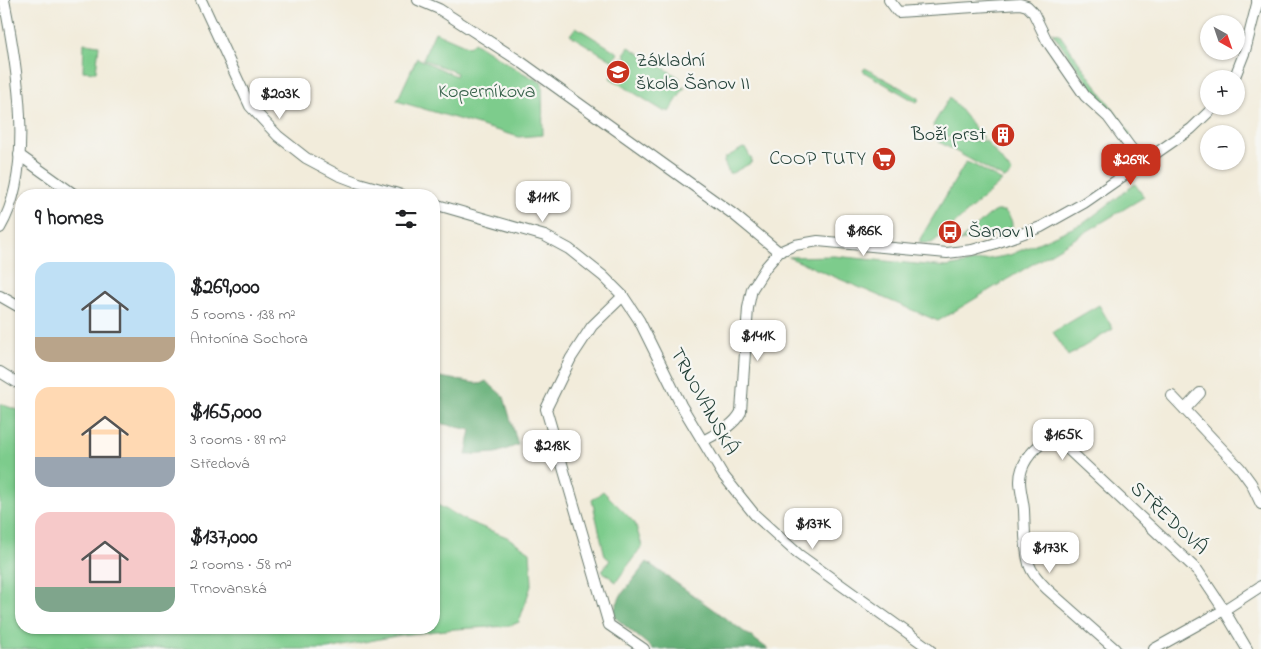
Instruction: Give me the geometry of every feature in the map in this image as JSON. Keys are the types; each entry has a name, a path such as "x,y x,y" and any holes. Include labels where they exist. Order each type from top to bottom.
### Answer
{"street":[{"path":"0,228 7,217 13,194 19,155 20,104 14,52 4,0"},
{"path":"201,0 250,106 278,136 306,158 338,175 380,189"},
{"path":"418,0 439,9 520,62 733,214 779,252"},
{"path":"889,0 898,12 1020,4 1027,6 1033,12 1047,41 1085,96 1108,117 1130,147 1144,162"},
{"path":"1238,70 1245,51 1259,0"},
{"path":"703,442 731,424 741,412 748,308 752,289 766,267 779,252 795,245 818,241 947,253 972,250 1025,233 1057,219 1144,162 1208,115"},
{"path":"19,155 67,189"},
{"name":"TRNOVANSKÁ","path":"440,206 545,236 581,257 623,296 639,320 703,442 723,475 755,515 798,554 930,649"},
{"path":"0,296 15,305"},
{"path":"623,296 592,326 571,358 546,409 609,624 644,649"},
{"path":"0,372 15,382"},
{"path":"1184,409 1200,393"},
{"path":"1172,396 1240,468 1261,504"},
{"name":"STŘEDOVÁ","path":"1116,649 1047,589 1037,579 1030,566 1024,538 1024,509 1020,481 1022,468 1036,447 1053,436 1198,571 1247,649"},
{"path":"1154,649 1224,610 1261,586"}],"green space":[{"path":"576,27 618,53 613,61 570,35"},
{"name":"Koperníkova","path":"435,32 469,47 474,42 542,83 543,135 519,137 397,101 417,58 456,76 457,73 423,59"},
{"path":"1052,32 1059,34 1062,38 1130,133 1131,140 1129,141"},
{"path":"84,43 99,45 96,72 83,71"},
{"path":"629,47 680,78 677,86 685,87 669,112 666,110 665,112 610,78 623,57 627,56 624,54"},
{"path":"865,68 919,98 918,101 916,102 864,72"},
{"path":"950,97 983,138 937,136 933,125"},
{"path":"938,139 986,141 1012,173 1005,179 939,142"},
{"path":"743,148 746,149 752,160 751,163 729,173 724,162 725,158"},
{"path":"966,162 1002,181 950,228 947,225 941,231 943,234 932,243 920,243 920,239"},
{"path":"1135,184 1144,197 938,321 788,257 834,256 947,267 1010,255 1084,223"},
{"path":"997,211 1004,211 1011,219 1011,230 960,241 989,215"},
{"path":"1099,305 1113,329 1068,356 1053,332"},
{"path":"440,377 480,384 486,381 504,397 518,445 496,453 466,455 471,430 440,423"},
{"path":"0,404 15,409 15,634 410,634 327,649 0,649"},
{"path":"603,491 635,523 642,546 616,582 602,571 610,560 605,556 592,500"},
{"path":"440,506 467,521 507,537 530,552 532,583 519,622 510,626 440,631"},
{"path":"647,562 768,649 653,649 612,615 621,595"}],"place":[{"name":"Základní škola Šanov II","path":"618,72"},
{"name":"Boží prst","path":"1003,135"},
{"name":"COOP TUTY","path":"884,159"},
{"name":"Šanov II","path":"950,232"}]}
